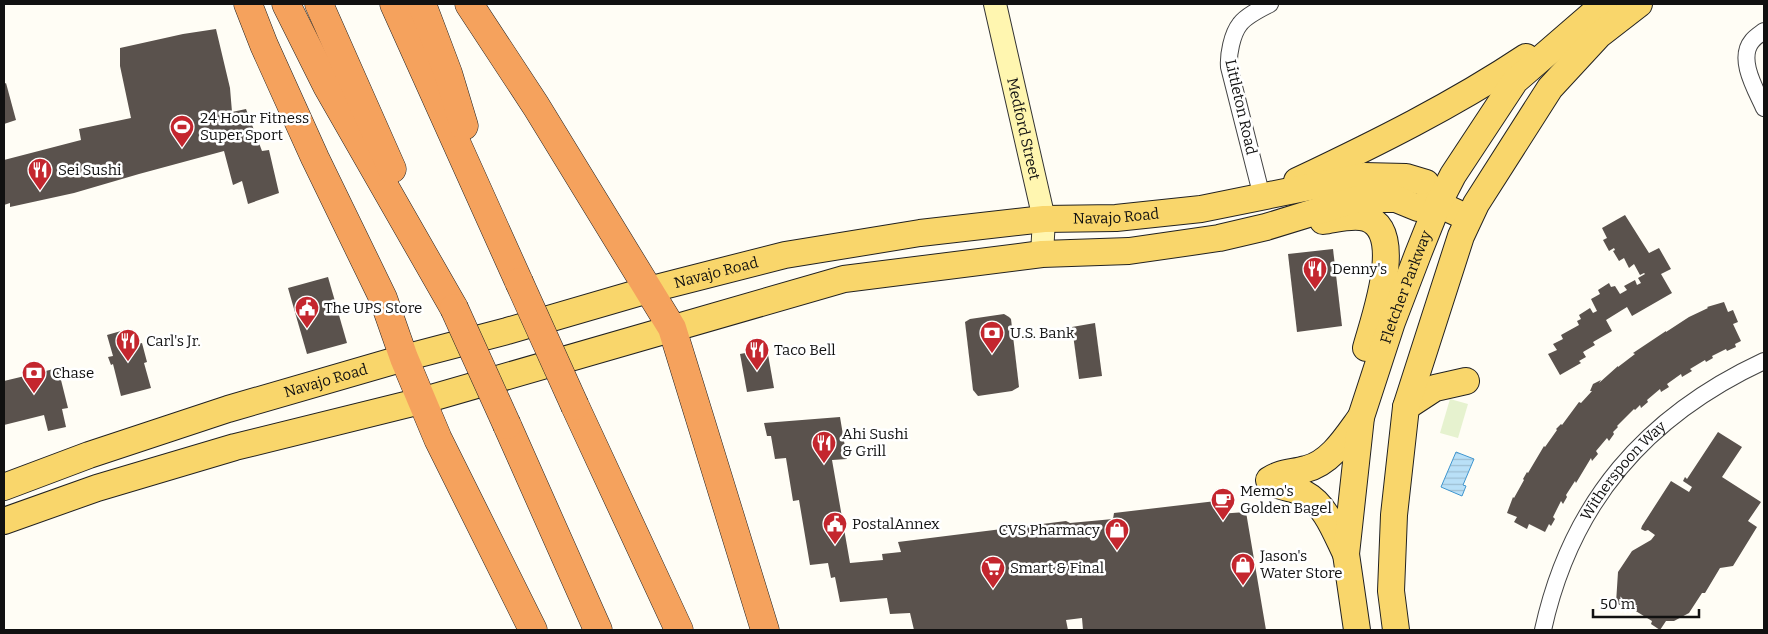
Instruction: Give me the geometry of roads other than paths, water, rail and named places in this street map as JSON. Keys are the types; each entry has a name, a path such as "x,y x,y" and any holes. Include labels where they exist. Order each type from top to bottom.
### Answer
{"highway":[{"path":"248,4 264,45 315,158 383,298 404,358 438,439 533,630"},
{"path":"286,4 327,86 454,308"},
{"path":"319,4 598,630"},
{"path":"394,4 575,406 679,630"},
{"path":"422,4 448,73 499,237"},
{"path":"469,4 536,106 672,328 765,630"}],"main road":[{"name":"Fletcher Parkway","path":"1357,630 1346,554 1361,417 1392,322 1438,204 1453,175 1515,81 1604,4"},
{"path":"1396,630 1391,591 1394,515 1406,407 1456,248 1468,218 1550,88 1599,35 1639,4"},
{"path":"1262,197 1379,142 1508,69 1584,20"},
{"name":"Navajo Road","path":"4,487 89,455 220,412 648,290 785,255 920,233 1044,219 1116,218 1200,209 1364,176 1406,177 1426,183 1438,204"},
{"path":"4,521 97,488 235,447 421,401 844,279 1042,254 1129,251 1219,238 1266,227 1357,198 1396,199 1418,208 1438,204 1468,218"},
{"path":"1266,227 1356,217 1367,218 1376,224 1382,233 1385,243 1383,286 1363,359 1361,417 1335,451 1324,460 1315,466 1304,470 1284,472 1269,480 1277,486 1297,490 1315,501 1323,511 1346,554"},
{"path":"1406,407 1435,388 1466,381"},
{"path":"4,502 52,485 89,455"}],"street":[{"name":"Medford Street","path":"995,4 1044,219 1042,254"},
{"name":"Littleton Road","path":"1262,197 1229,67 1228,54 1239,25 1255,12 1270,4"},
{"path":"1764,31 1752,41 1747,50 1747,72 1764,108"},
{"name":"Witherspoon Way","path":"1543,630 1555,583 1571,543 1588,512 1618,469 1673,416 1713,388 1764,361"}],"water":[{"path":"1456,452 1474,459 1463,485 1466,486 1462,496 1441,487"}],"place":[{"name":"24 Hour Fitness Super Sport","path":"182,148"},
{"name":"Sei Sushi","path":"40,191"},
{"name":"Denny's","path":"1315,290"},
{"name":"The UPS Store","path":"307,329"},
{"name":"U.S. Bank","path":"992,354"},
{"name":"Carl's Jr.","path":"128,362"},
{"name":"Taco Bell","path":"757,371"},
{"name":"Chase","path":"34,394"},
{"name":"Ahi Sushi & Grill","path":"824,464"},
{"name":"Memo's Golden Bagel","path":"1223,521"},
{"name":"PostalAnnex","path":"835,545"},
{"name":"CVS Pharmacy","path":"1117,551"},
{"name":"Jason's Water Store","path":"1243,586"},
{"name":"Smart & Final","path":"993,589"}]}
